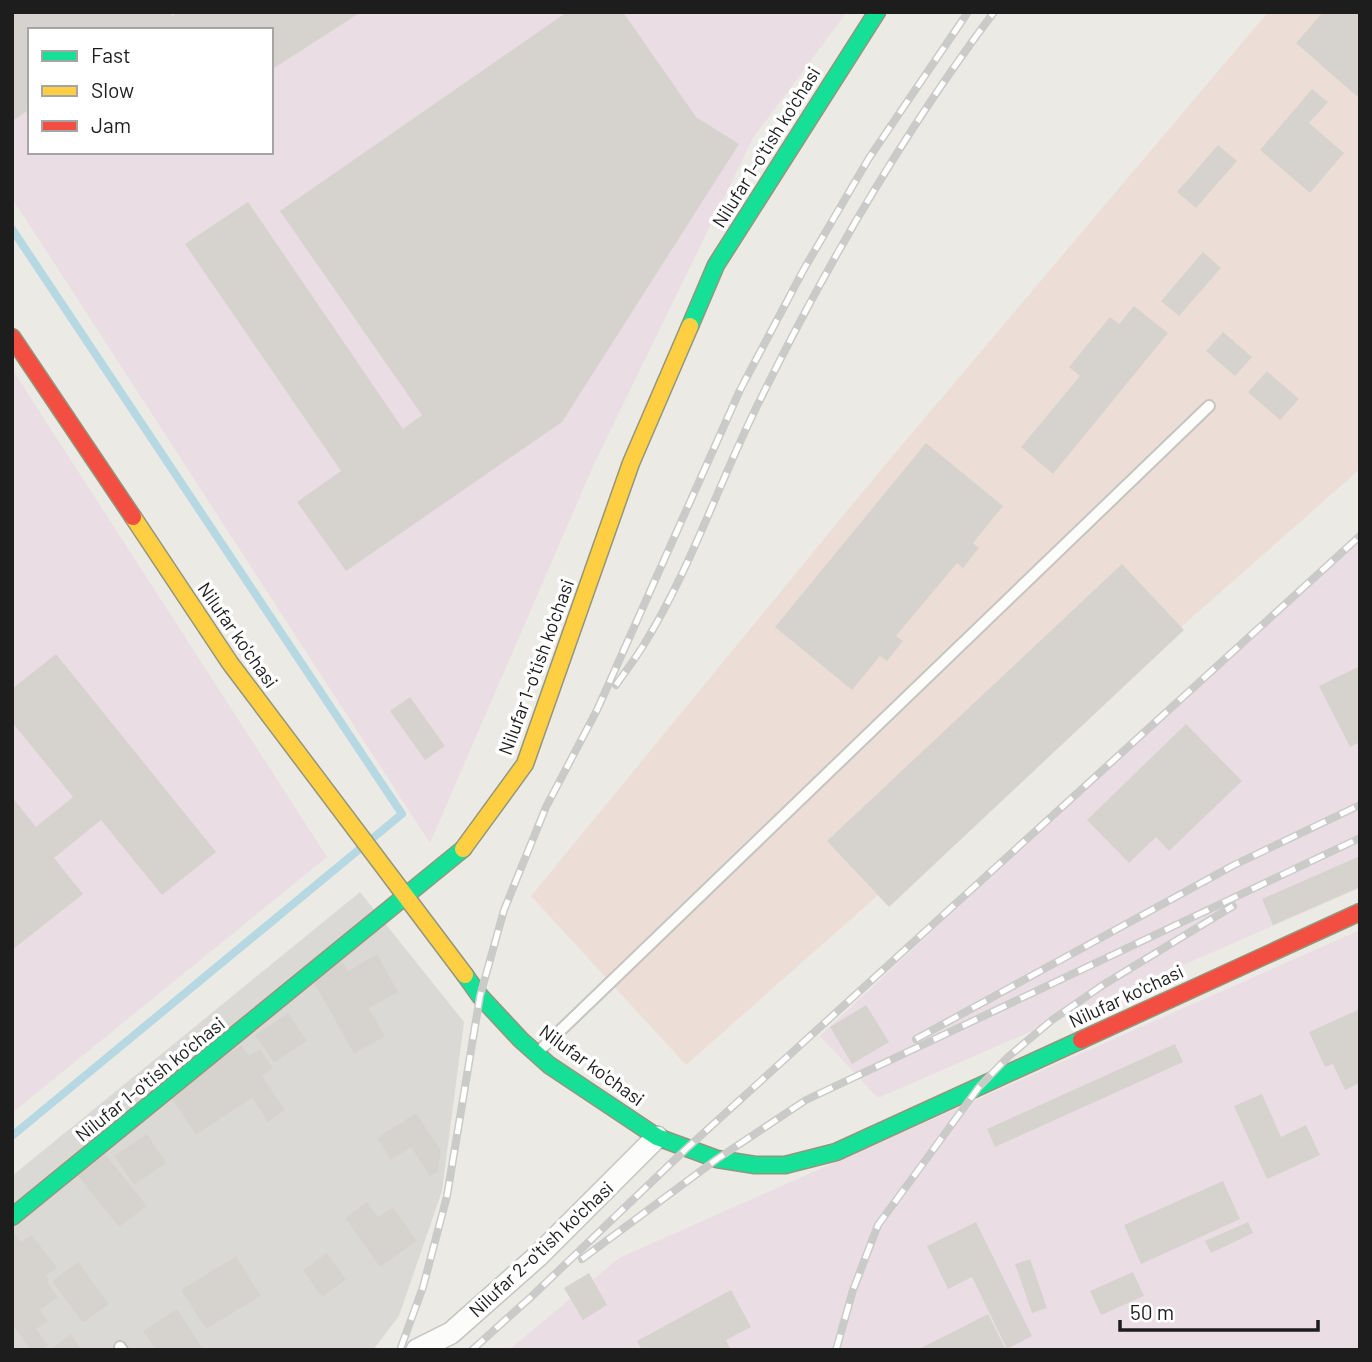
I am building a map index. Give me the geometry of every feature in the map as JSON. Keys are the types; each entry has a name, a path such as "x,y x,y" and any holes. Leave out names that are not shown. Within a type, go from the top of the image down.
{"street":[{"name":"Nilufar 1-o'tish ko'chasi","path":"12,1217 461,852 525,764 631,463 716,265 877,12"},
{"name":"Nilufar ko'chasi","path":"12,337 230,663 481,996 549,1065 657,1137 718,1160 755,1165 785,1165 836,1152 1360,912"},
{"name":"Nilufar 2-o'tish ko'chasi","path":"417,1350 451,1333 538,1256 657,1137"}],"lane":[{"path":"536,1054 1209,406"}],"shaded area":[{"path":"12,12 847,12 753,138 594,464 430,843 12,198"},
{"path":"1268,12 1360,12 1360,469 686,1065 531,896 874,478"},
{"path":"12,369 327,857 12,1113"},
{"path":"1360,532 1360,888 878,1098 820,1036"},
{"path":"360,892 464,1022 442,1191 399,1316 373,1350 12,1350 12,1176"},
{"path":"1360,930 1360,1350 509,1350 619,1258"}],"building":[{"path":"12,12 170,12 172,16 178,12 361,12 273,69 273,28 28,28 28,110 12,121"},
{"path":"567,12 623,12 696,117 739,144 562,422 346,571 297,502 341,471 185,244 248,202 403,429 422,415 280,211"},
{"path":"1323,12 1360,12 1360,99 1296,43"},
{"path":"1312,89 1328,102 1309,123 1344,153 1310,193 1260,150"},
{"path":"1218,145 1237,161 1196,208 1177,192"},
{"path":"1203,252 1221,268 1179,316 1161,301"},
{"path":"1134,306 1168,333 1053,474 1021,447 1080,376 1069,367 1110,317 1119,324"},
{"path":"1223,332 1252,357 1235,376 1206,351"},
{"path":"1267,371 1299,399 1280,420 1248,392"},
{"path":"926,443 1003,506 973,543 979,548 963,568 957,563 896,636 903,641 887,661 880,656 852,690 775,627"},
{"path":"1122,564 1184,630 889,907 827,841"},
{"path":"56,654 216,852 162,895 101,820 54,858 83,894 12,950 12,797 36,827 73,797 12,722 12,689"},
{"path":"1360,666 1360,742 1350,747 1319,686"},
{"path":"410,697 445,746 425,760 390,711"},
{"path":"1186,724 1242,781 1169,851 1156,837 1129,863 1087,820"},
{"path":"1360,856 1360,887 1273,925 1262,899"},
{"path":"377,954 398,992 369,1008 385,1036 354,1054 312,979 342,962 348,971"},
{"path":"866,1005 889,1042 852,1064 830,1027"},
{"path":"1360,1009 1360,1083 1345,1090 1333,1064 1325,1067 1309,1032"},
{"path":"288,1013 307,1041 274,1063 255,1035"},
{"path":"1175,1044 1183,1062 995,1147 987,1129"},
{"path":"241,1045 249,1056 260,1049 273,1068 262,1076 285,1110 268,1122 252,1098 196,1135 169,1094"},
{"path":"1262,1094 1281,1137 1306,1125 1320,1155 1267,1179 1234,1106"},
{"path":"416,1113 441,1151 438,1171 430,1176 411,1147 391,1160 377,1138"},
{"path":"147,1134 166,1163 134,1185 114,1156"},
{"path":"105,1154 147,1206 119,1227 78,1176"},
{"path":"1223,1181 1240,1219 1141,1264 1124,1225"},
{"path":"367,1202 378,1217 393,1207 417,1241 380,1267 345,1218"},
{"path":"976,1222 1032,1336 1007,1349 972,1277 948,1289 927,1246"},
{"path":"1248,1222 1253,1233 1211,1253 1205,1241"},
{"path":"12,1230 21,1242 32,1235 57,1268 46,1275 49,1280 47,1282 58,1297 40,1310 48,1321 36,1329 48,1345 42,1350 31,1350 12,1324"},
{"path":"327,1253 346,1280 322,1297 303,1270"},
{"path":"236,1256 261,1296 206,1329 181,1290"},
{"path":"1030,1259 1047,1308 1032,1313 1015,1264"},
{"path":"78,1262 109,1304 83,1323 52,1281"},
{"path":"1133,1272 1144,1296 1101,1315 1090,1291"},
{"path":"589,1273 607,1305 583,1320 564,1288"},
{"path":"731,1290 751,1327 726,1340 731,1350 642,1350 637,1341"},
{"path":"177,1309 204,1350 156,1350 143,1331"},
{"path":"988,1314 1006,1350 917,1350 951,1333"},
{"path":"71,1334 82,1350 50,1350"}],"waterway":[{"path":"12,229 402,814 12,1136"}],"railway":[{"path":"400,1350 423,1287 447,1196 480,996 504,910 546,807 597,710 740,390 804,269 869,158 968,12"},
{"path":"616,685 643,646 676,587 744,432 839,251 928,105 994,12"},
{"path":"472,1350 686,1149 1360,536"},
{"path":"916,1039 1234,865 1360,805"},
{"path":"582,1259 717,1159 806,1100 1360,838"},
{"path":"836,1350 853,1290 878,1225 979,1087 1008,1057 1052,1020 1103,985 1233,906"}],"traffic: fast":[{"path":"690,326 716,265 877,12"},
{"path":"12,1217 463,849"},
{"path":"465,975 480,996 521,1040 549,1065 657,1137 717,1159 755,1165 785,1165 836,1152 1081,1040"}],"traffic: slow":[{"path":"463,849 525,764 631,463 690,326"},
{"path":"133,517 230,663 465,975"}],"traffic: jam":[{"path":"12,337 133,517"},
{"path":"1081,1040 1360,912"}]}
